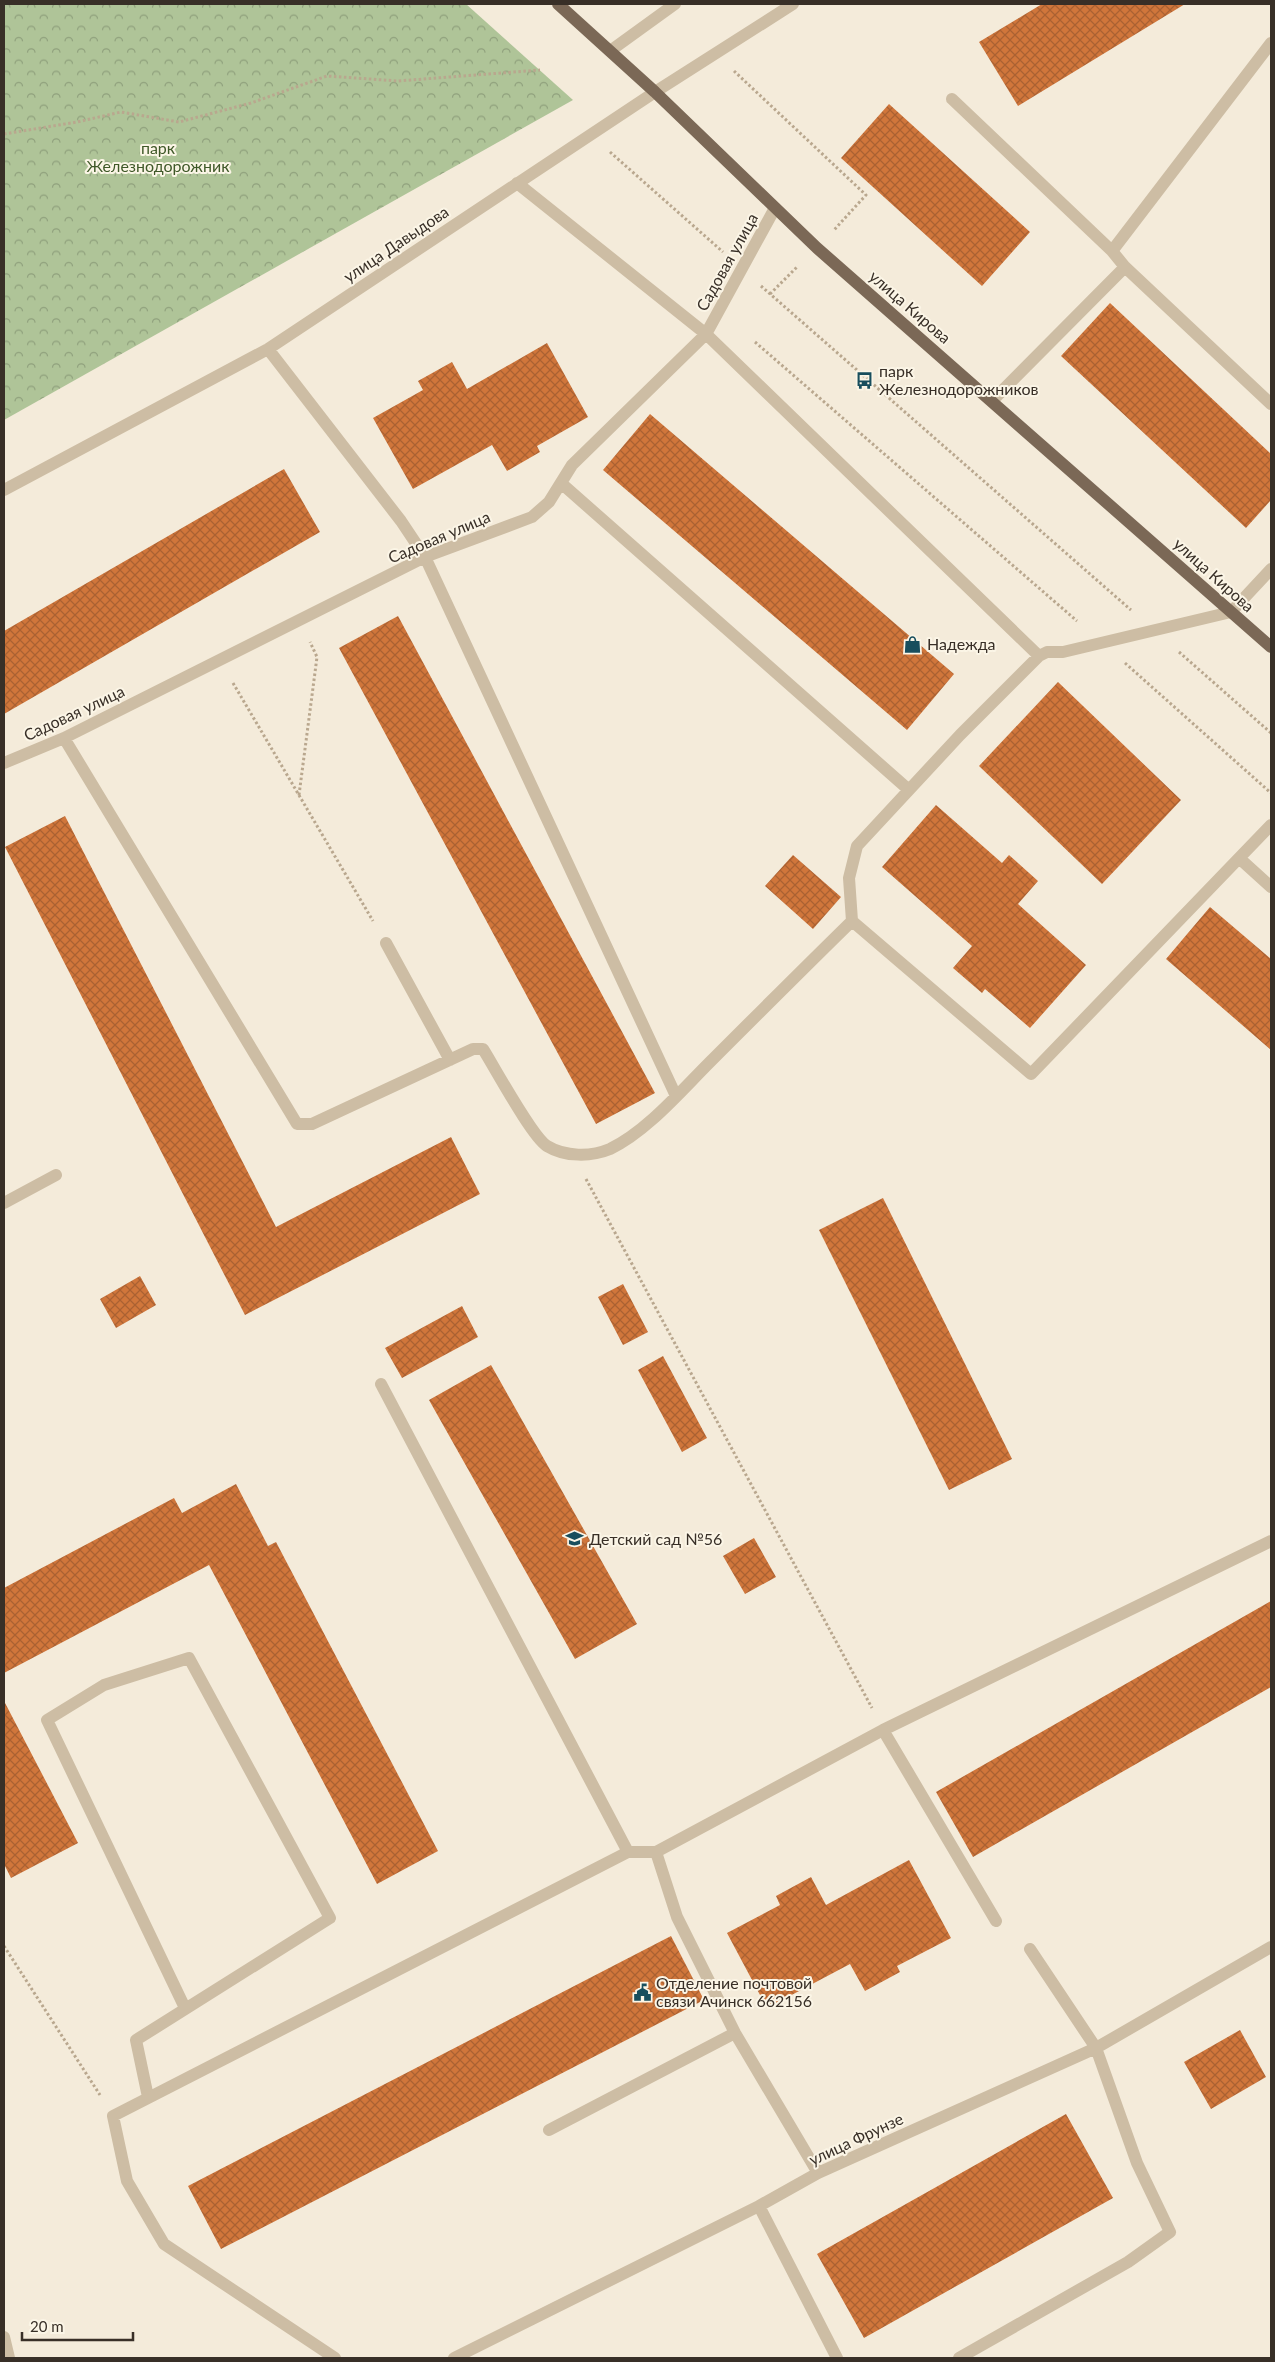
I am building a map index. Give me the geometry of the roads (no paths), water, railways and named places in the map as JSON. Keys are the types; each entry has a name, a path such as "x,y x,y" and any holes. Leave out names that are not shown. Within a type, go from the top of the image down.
{"main road":[{"name":"улица Кирова","path":"558,4 655,92 817,248 992,400 1271,648"}],"street":[{"name":"улица Давыдова","path":"4,490 268,349 655,92 793,4"},
{"path":"610,51 670,6"},
{"path":"1112,251 1271,43"},
{"path":"952,99 1112,251 1125,267 1271,404"},
{"path":"518,183 706,334 1039,656"},
{"name":"Садовая улица","path":"4,763 64,738 425,557 532,517 549,502 572,465 706,334 775,208"},
{"path":"992,400 1125,267"},
{"path":"268,349 400,521 425,557 676,1096"},
{"path":"561,483 909,790"},
{"path":"1271,568 1231,612 1063,652 1047,652 1039,656 960,735 857,846 849,878 852,921 1032,1074 1271,825"},
{"path":"64,738 297,1124 312,1124 473,1049 483,1049 531,1128 546,1146 572,1155 591,1154 608,1150 630,1138 676,1096 852,921"},
{"path":"1239,858 1271,887"},
{"path":"386,943 450,1060"},
{"path":"4,1203 56,1174"},
{"path":"381,1384 628,1852"},
{"path":"335,2358 164,2244 127,2181 114,2116 628,1852 656,1852 883,1730 1271,1541"},
{"path":"148,2097 136,2040 330,1918 189,1658 104,1685 47,1720 185,2008"},
{"path":"883,1730 996,1921"},
{"path":"656,1852 677,1917 735,2034 818,2173"},
{"name":"улица Фрунзе","path":"454,2358 759,2206 818,2173 1096,2048 1271,1947"},
{"path":"959,2358 1128,2262 1170,2232 1137,2163 1096,2048 1030,1949"},
{"path":"549,2130 735,2034"},
{"path":"759,2206 837,2358"},
{"path":"4,2338 9,2358"}],"place":[{"name":"парк Железнодорожников","path":"865,380"},
{"name":"Надежда","path":"913,644"},
{"name":"Детский сад №56","path":"575,1539"},
{"name":"Отделение почтовой связи Ачинск 662156","path":"642,1992"}],"park label":[{"name":"парк Железнодорожник","path":"158,157"}]}
